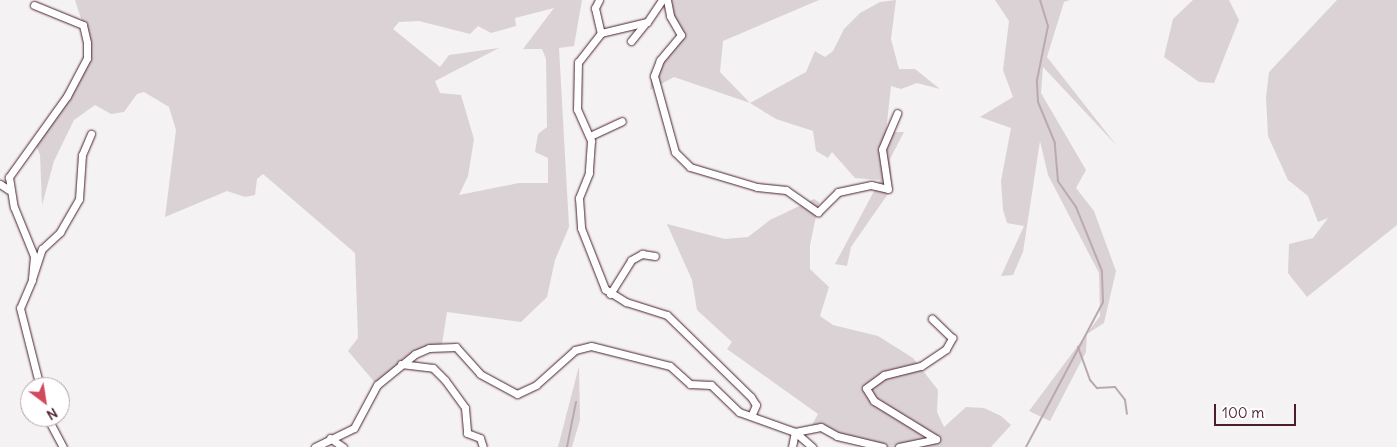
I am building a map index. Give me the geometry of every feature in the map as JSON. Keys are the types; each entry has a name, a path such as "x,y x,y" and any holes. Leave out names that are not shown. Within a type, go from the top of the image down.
{"street":[{"path":"599,0 595,8 601,33"},
{"path":"631,41 662,0"},
{"path":"667,0 670,16 681,35 660,60 654,76 675,152 690,167 757,187 786,190 818,212 838,192 875,185 888,189 882,149 898,113"},
{"path":"32,280 34,256 9,190 13,168 67,96 87,58 84,25 34,5"},
{"path":"647,22 601,33 584,50 575,74 577,109 590,136 589,173 578,207 585,244 610,294 667,315 751,397 756,405 751,416"},
{"path":"590,136 622,121"},
{"path":"37,377 20,308 42,249 60,232 79,199 82,155 91,134"},
{"path":"0,184 9,190"},
{"path":"610,294 631,260 642,254 655,256"},
{"path":"899,447 936,439 874,401 866,388 884,374 920,366 946,348 952,338 932,319"},
{"path":"316,447 356,426 377,386 401,364 429,348 456,347 480,374 517,394 536,384 574,350 600,347 648,364 670,366 690,384 710,385 724,402 751,416 795,432 812,447"},
{"path":"401,364 433,368 445,380 465,408 467,433 480,438 483,447"},
{"path":"52,427 63,447"},
{"path":"795,432 821,427 837,436 883,447"},
{"path":"792,447 795,432"},
{"path":"330,438 342,447"}],"shaded area":[{"path":"75,0 582,0 574,46 559,48 569,227 555,260 547,297 521,322 447,312 442,344 428,347 377,385 348,351 358,338 355,253 263,174 257,179 255,195 245,197 227,191 165,217 176,130 169,107 144,92 137,94 124,112 111,114 95,105 74,120 54,161 42,205 40,155 34,140 87,58 85,31","holes":["554,8 523,49 542,49 546,59 547,127 538,134 535,152 548,158 548,183 519,183 459,195 468,176 474,139 461,95 440,93 435,81 499,48 449,55 440,67 393,29 399,22 419,21 470,34 478,26 491,33 516,26 515,18"]},
{"path":"659,0 819,0 723,41 720,72 750,103 674,77 650,90 652,74 678,33"},
{"path":"896,0 891,39 899,69 915,69 940,89 917,83 901,89 891,86 886,132 904,132 890,159 892,188 851,247 847,266 835,264 880,180 855,178 832,152 828,158 816,151 813,131 776,119 750,103 806,72 815,51 825,57 833,51 844,29 860,13 880,2"},
{"path":"995,0 1070,0 1064,2 1047,57 1117,146 1043,67 1041,93 1086,170 1076,188 1094,211 1116,271 1104,323 1087,334 1086,352 1050,421 1029,411 1100,316 1099,273 1048,175 1040,141 1023,252 1013,275 1001,276 1024,226 1007,223 1003,210 1001,181 1011,128 980,117 1013,97 1003,70 1009,21"},
{"path":"1193,0 1229,0 1239,20 1214,83 1199,82 1164,57 1173,19"},
{"path":"1337,0 1397,0 1397,225 1307,297 1288,273 1289,244 1313,238 1328,218 1318,222 1308,196 1288,180 1268,136 1266,97 1269,72"},
{"path":"814,199 819,202 810,245 810,269 829,287 820,316 833,325 878,336 913,358 938,390 937,412 944,427 966,407 984,408 1001,416 1011,425 991,447 881,447 812,425 818,414 727,349 732,342 697,310 692,280 667,224 725,239 748,237 770,220"},
{"path":"579,366 580,420 572,447 558,447"}],"waterway":[{"path":"1026,447 1103,302 1102,271 1076,207 1058,181 1055,143 1038,102 1037,80 1048,26 1040,0"},
{"path":"1078,347 1090,380 1097,388 1115,387 1125,400 1127,414"},
{"path":"567,447 576,402"}]}
